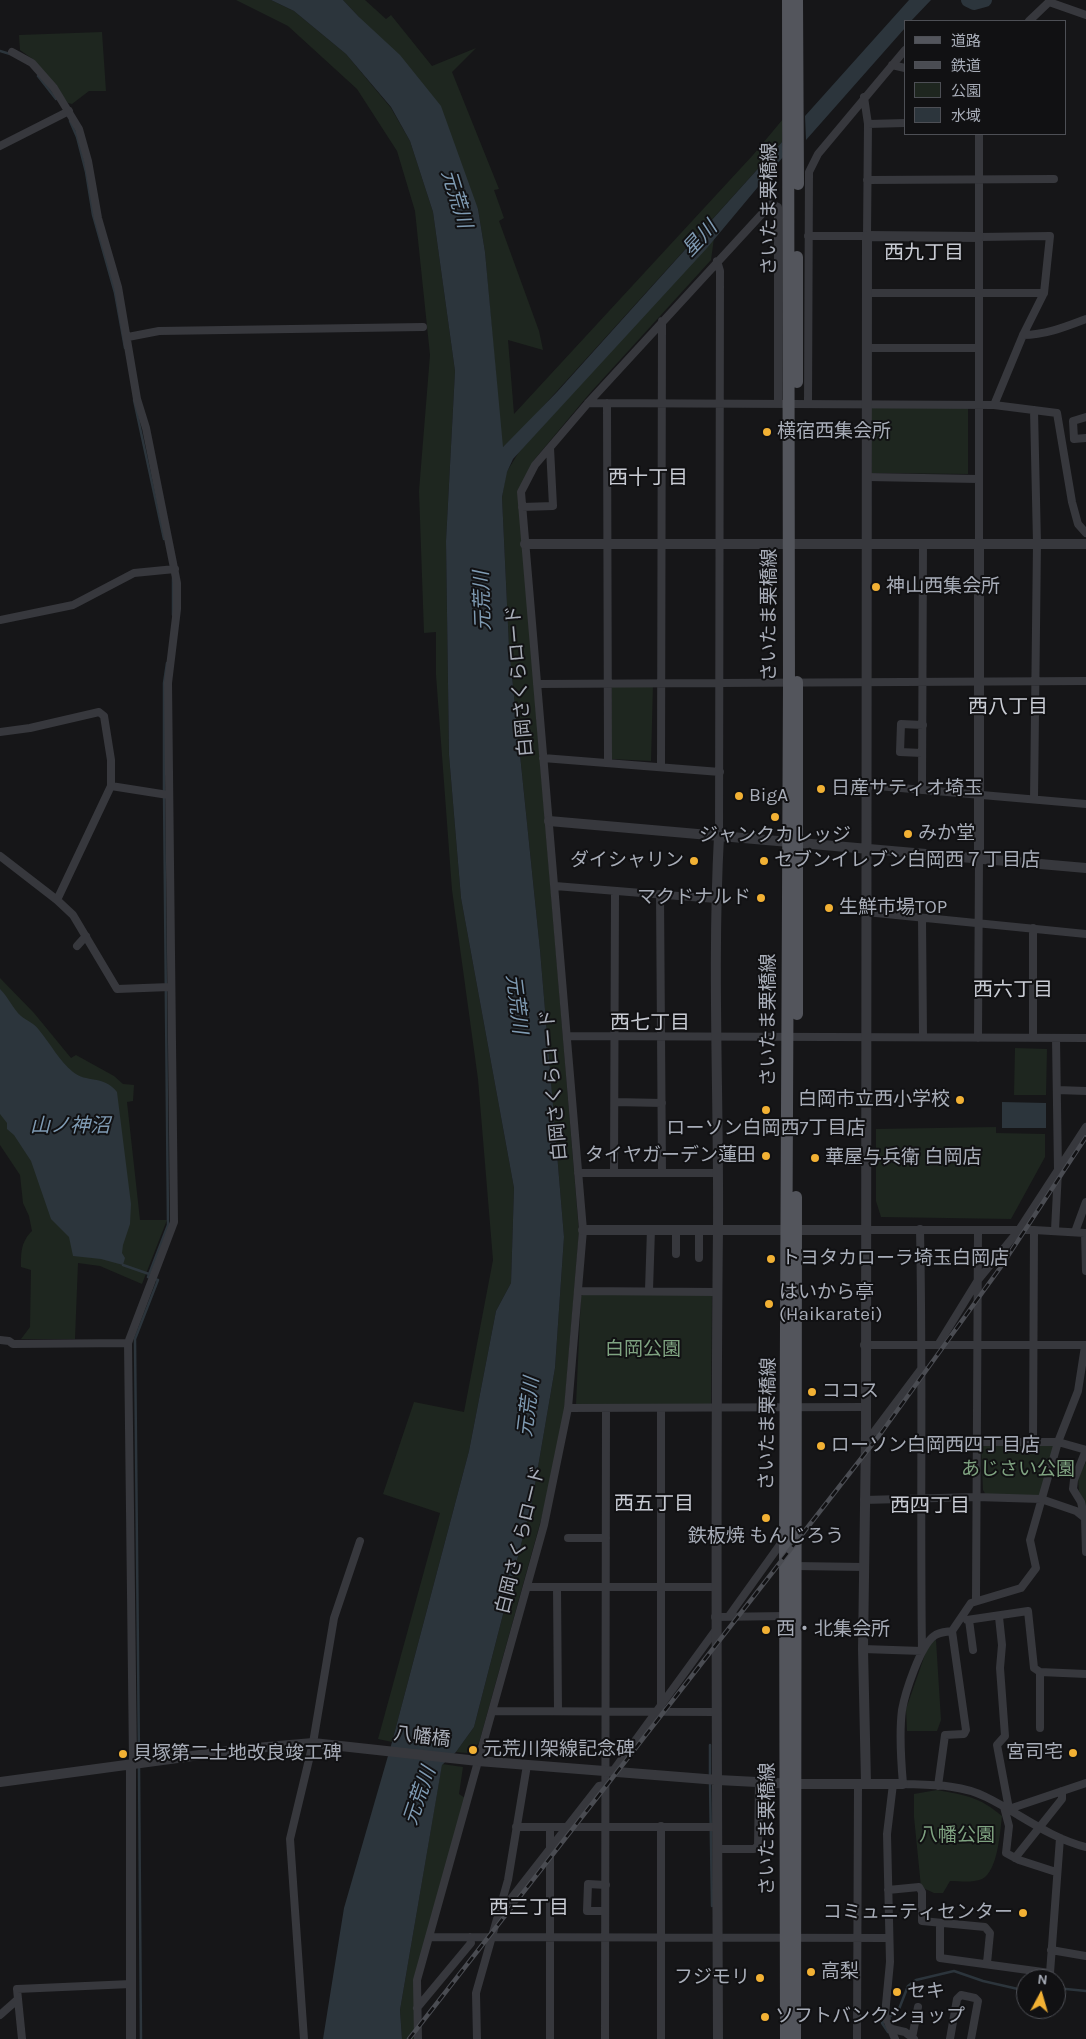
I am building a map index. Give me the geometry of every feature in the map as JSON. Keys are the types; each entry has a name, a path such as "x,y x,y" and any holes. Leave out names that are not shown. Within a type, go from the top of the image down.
{"main road":[{"name":"さいたま栗橋線","path":"788,0 788,120 794,172"},
{"name":"さいたま栗橋線","path":"786,2039 791,1938 794,1566 791,1407 792,543 794,172 798,110 797,0"},
{"name":"さいたま栗橋線","path":"791,1407 785,1538 785,1616 791,1784"},
{"name":"さいたま栗橋線","path":"791,1938 796,2039"}],"street":[{"path":"1030,20 1050,1 1086,14"},
{"path":"793,404 808,236 811,166 864,97 904,51"},
{"path":"12,52 32,63 70,111 88,161 98,218 118,287 137,399 146,428 175,569 177,609 168,683 174,1222 128,1343 133,1760 131,1766 131,2039"},
{"path":"892,66 904,68"},
{"path":"857,2039 857,1938 862,1784 866,1436 864,1345 866,1037 865,683 868,404 868,124 864,97"},
{"path":"0,146 70,111"},
{"path":"868,124 904,124"},
{"path":"978,1038 979,135"},
{"path":"867,180 1054,179"},
{"name":"白岡さくらロード","path":"418,2039 417,1980 544,1525 568,1408 583,1230 521,492 535,465 588,403 716,261 771,204 778,207 793,404"},
{"path":"808,236 1050,236 1044,294 1023,335 994,405"},
{"path":"716,261 720,271 720,772 716,899 718,1230 715,1586 715,1712 718,1780 718,2039"},
{"path":"867,293 1044,294"},
{"path":"1023,335 1036,335 1058,330 1086,319"},
{"path":"662,321 662,767"},
{"path":"128,337 159,330 423,327"},
{"path":"867,348 978,348"},
{"path":"588,403 994,405 1057,413 1072,502 1078,524 1086,533"},
{"path":"607,403 608,763"},
{"path":"1034,410 1037,544 1034,799"},
{"path":"1086,417 1073,421 1074,439 1086,438"},
{"path":"522,507 552,506 550,448"},
{"path":"867,477 978,479"},
{"path":"922,790 923,543"},
{"path":"525,544 1086,544"},
{"path":"0,620 73,605 134,573 175,569"},
{"path":"537,684 1086,681"},
{"path":"0,732 30,728 99,712 104,716 111,760 111,786 56,900"},
{"path":"922,724 901,724 900,752 922,753"},
{"path":"543,758 720,772"},
{"path":"866,785 1086,804"},
{"path":"111,786 168,795"},
{"path":"549,821 1086,868"},
{"path":"0,856 73,915 80,930 86,936 117,989 170,987"},
{"path":"555,886 716,899"},
{"path":"614,1173 615,891"},
{"path":"660,894 662,1173"},
{"path":"866,912 1086,934"},
{"path":"922,918 923,1037"},
{"path":"1033,928 1033,1038"},
{"path":"78,946 86,936"},
{"path":"567,1036 1086,1038"},
{"path":"1055,1230 1058,1171 1056,1038"},
{"path":"1056,1090 1086,1091"},
{"path":"615,1102 662,1103"},
{"path":"938,1345 978,1280 1019,1230 1086,1127"},
{"path":"578,1173 717,1173"},
{"path":"1075,1232 1086,1202"},
{"path":"649,1290 651,1229"},
{"path":"676,1229 676,1254"},
{"path":"920,1229 923,1344 920,1498 922,1652"},
{"path":"583,1230 1055,1230 1085,1233 1086,1271"},
{"path":"699,1230 699,1258"},
{"path":"976,1600 978,1230"},
{"path":"1033,1442 1034,1230"},
{"path":"578,1291 649,1290 716,1292"},
{"path":"0,1340 9,1341 13,1344 128,1343"},
{"path":"864,1345 1085,1346 1078,1391 1058,1442 1030,1540 1036,1568 1021,1588 1004,1595 976,1600 971,1603 952,1631 966,1730 964,1734 945,1735 938,1786"},
{"path":"866,1436 874,1432 922,1368"},
{"path":"568,1408 865,1408"},
{"path":"606,1408 606,1712 610,1771"},
{"path":"659,1709 662,1587 661,1408"},
{"path":"976,1442 1058,1442 1086,1450 1074,1480 1073,1488 1081,1502 1086,1519 1086,1552"},
{"path":"864,1500 976,1497 1041,1499 1076,1511 1086,1519"},
{"path":"568,1538 606,1538"},
{"path":"729,1616 785,1538"},
{"path":"304,2039 290,1839 313,1743 334,1618 360,1541"},
{"path":"794,1566 864,1567"},
{"path":"527,1587 715,1586"},
{"path":"557,1587 558,1711"},
{"path":"973,1650 968,1620 1028,1611 1034,1668 1040,1672 1086,1674"},
{"path":"715,1616 785,1616"},
{"path":"999,1616 1002,1645 1000,1668 1005,1736 997,1745 1009,1826 1006,1853 1056,1872"},
{"path":"895,2039 885,2015 890,1962 887,1834 898,1784 902,1709 922,1652 936,1634 952,1631"},
{"path":"605,2039 605,1785 610,1771 659,1709 715,1632"},
{"path":"863,1649 922,1652"},
{"path":"1040,1672 1040,1728"},
{"path":"493,1711 606,1712 659,1709 715,1712"},
{"name":"八幡橋","path":"0,1782 131,1766 244,1749 313,1743 478,1761 718,1780 791,1784 898,1784"},
{"path":"477,2039 476,1993 502,1900 527,1765"},
{"path":"718,1849 754,1849 758,1846 758,1782"},
{"path":"1007,1808 1086,1783"},
{"path":"898,1784 959,1788 1007,1808 1060,1838 1086,1847"},
{"path":"502,1900 510,1900 599,1786 605,1785"},
{"path":"1015,1858 1041,1828 1062,1799 1062,1791"},
{"path":"661,1826 661,2039"},
{"path":"516,1827 718,1827"},
{"path":"550,1827 550,2039"},
{"path":"940,1923 940,1958 1050,1973 1060,1838"},
{"path":"606,1885 588,1884 587,1911 606,1911"},
{"path":"888,1890 919,1887 922,1892 922,1921 985,1927 990,1933 987,1963"},
{"path":"429,1937 889,1938"},
{"path":"417,2008 471,1943 470,1937"},
{"path":"1051,1950 1086,1956"},
{"path":"22,2039 17,1989 131,1984"},
{"path":"950,2039 957,1999 961,1995 975,1998 978,2001 971,2039"},
{"path":"0,2015 17,2000"},
{"path":"892,2028 905,2032 913,2038 918,2007"}],"green space":[{"path":"236,0 271,0 294,11 346,54 391,108 410,141 433,212 455,371 446,541 449,755 461,898 514,1188 511,1283 496,1311 469,1451 392,1742 378,1739 440,1513 383,1494 414,1402 464,1412 493,1260 478,1079 452,890 436,675 436,632 424,633 419,491 430,355 415,211 397,151 357,89 288,26"},
{"path":"343,0 365,0 386,19 391,15 432,66 476,48 452,72 499,189 494,190 504,218 499,221 539,331 543,350 508,340 514,414 753,155 783,119 782,142 529,422 502,448 485,252 478,209 359,17"},
{"path":"102,32 106,91 89,91 72,104 68,103 34,60 20,50 19,35"},
{"path":"714,238 711,260 590,393 534,460 518,492 579,1232 564,1412 544,1509 479,1743 467,1753 456,1752 474,1727 532,1502 555,1368 564,1237 540,950 509,647 502,497 506,473 519,452"},
{"path":"968,405 968,474 872,473 870,408"},
{"path":"653,684 651,761 611,759 612,685"},
{"name":"山ノ神沼","path":"0,978 34,1013 71,1058 76,1055 114,1076 123,1084 134,1085 133,1101 127,1102 140,1220 167,1220 142,1284 100,1266 78,1263 75,1339 21,1339 30,1327 31,1270 21,1267 22,1252 24,1243 32,1231 29,1216 23,1203 20,1175 0,1145"},
{"path":"1015,1048 1047,1049 1046,1095 1014,1095"},
{"path":"996,1127 996,1133 1045,1134 1045,1157 1011,1219 881,1217 876,1201 876,1129"},
{"name":"白岡公園","path":"585,1294 712,1294 711,1405 576,1404 581,1296"},
{"name":"あじさい公園","path":"1055,1444 1040,1496 986,1495 983,1490 981,1445"},
{"path":"1086,1462 1086,1507 1079,1491 1078,1478"},
{"path":"936,1640 941,1720 937,1731 907,1731 906,1709 929,1643"},
{"path":"442,1764 463,1767 459,1794 465,1798 414,1983 415,2039 402,2039 400,2010"},
{"name":"八幡公園","path":"937,1790 972,1798 1002,1816 995,1860 987,1875 982,1879 974,1881 950,1881 943,1893 934,1893 921,1887 914,1817 914,1794"}],"water":[{"path":"271,0 343,0 400,55 441,106 478,209 485,252 503,447 557,392 782,142 783,157 707,248 513,459 507,472 502,497 509,647 540,950 564,1237 555,1368 532,1502 474,1727 456,1752 442,1765 400,2010 402,2039 323,2039 344,1908 392,1742 469,1451 496,1311 511,1283 514,1188 461,898 449,755 446,541 455,371 433,212 410,141 391,107 346,54 294,11"},
{"path":"909,0 931,0 912,20 904,20 904,29 806,140 805,116"},
{"name":"山ノ神沼","path":"0,989 18,1013 37,1028 68,1068 78,1075 106,1083 117,1092 131,1204 130,1224 123,1245 122,1253 125,1258 123,1265 101,1259 73,1256 69,1237 51,1219 31,1161 14,1135 7,1129 7,1123 0,1114"},
{"path":"1002,1102 1046,1103 1046,1128 1002,1128"}],"waterway":[{"path":"968,0 974,3 985,0"},
{"path":"0,51 10,54"},
{"path":"38,76 56,99"},
{"path":"70,121 77,137 86,172 93,215 115,293 125,348"},
{"path":"134,400 164,539"},
{"path":"173,578 173,615"},
{"path":"139,1761 135,1339 158,1280 148,1277 168,1225 164,791 164,683 167,663"},
{"path":"123,1265 149,1274"},
{"path":"710,1745 710,1776"},
{"path":"139,1767 141,2039"},
{"path":"710,1781 712,1906"},
{"path":"888,2032 882,2023 899,2009 908,1986 916,1980 954,1971 983,1981 1016,1989"},
{"path":"1066,1989 1086,1991"}],"railway":[{"path":"409,2039 881,1433 1000,1268 1086,1137"}],"place":[{"name":"横宿西集会所","path":"767,432"},
{"name":"神山西集会所","path":"876,587"},
{"name":"日産サティオ埼玉","path":"821,789"},
{"name":"BigA","path":"739,796"},
{"name":"ジャンクカレッジ","path":"775,817"},
{"name":"みか堂","path":"908,834"},
{"name":"ダイシャリン","path":"694,861"},
{"name":"セブンイレブン白岡西７丁目店","path":"764,861"},
{"name":"マクドナルド","path":"761,898"},
{"name":"生鮮市場TOP","path":"829,908"},
{"name":"白岡市立西小学校","path":"960,1100"},
{"name":"ローソン白岡西7丁目店","path":"766,1110"},
{"name":"タイヤガーデン蓮田","path":"766,1156"},
{"name":"華屋与兵衛 白岡店","path":"815,1158"},
{"name":"トヨタカローラ埼玉白岡店","path":"771,1259"},
{"name":"はいから亭 (Haikaratei)","path":"769,1304"},
{"name":"ココス","path":"812,1392"},
{"name":"ローソン白岡西四丁目店","path":"821,1446"},
{"name":"鉄板焼 もんじろう","path":"766,1518"},
{"name":"西・北集会所","path":"766,1630"},
{"name":"元荒川架線記念碑","path":"473,1750"},
{"name":"宮司宅","path":"1073,1753"},
{"name":"貝塚第二土地改良竣工碑","path":"123,1754"},
{"name":"コミュニティセンター","path":"1023,1913"},
{"name":"高梨","path":"811,1972"},
{"name":"フジモリ","path":"760,1978"},
{"name":"セキ","path":"897,1992"},
{"name":"ソフトバンクショップ","path":"765,2017"}],"district":[{"name":"西九丁目","path":"924,253"},
{"name":"西十丁目","path":"648,478"},
{"name":"西八丁目","path":"1008,707"},
{"name":"西六丁目","path":"1013,990"},
{"name":"西七丁目","path":"650,1023"},
{"name":"西五丁目","path":"654,1504"},
{"name":"西四丁目","path":"930,1506"},
{"name":"西三丁目","path":"529,1908"}],"water label":[{"name":"元荒川","path":"456,199"},
{"name":"星川","path":"700,239"},
{"name":"元荒川","path":"483,601"},
{"name":"元荒川","path":"516,1004"},
{"name":"元荒川","path":"529,1407"},
{"name":"元荒川","path":"420,1796"}]}
